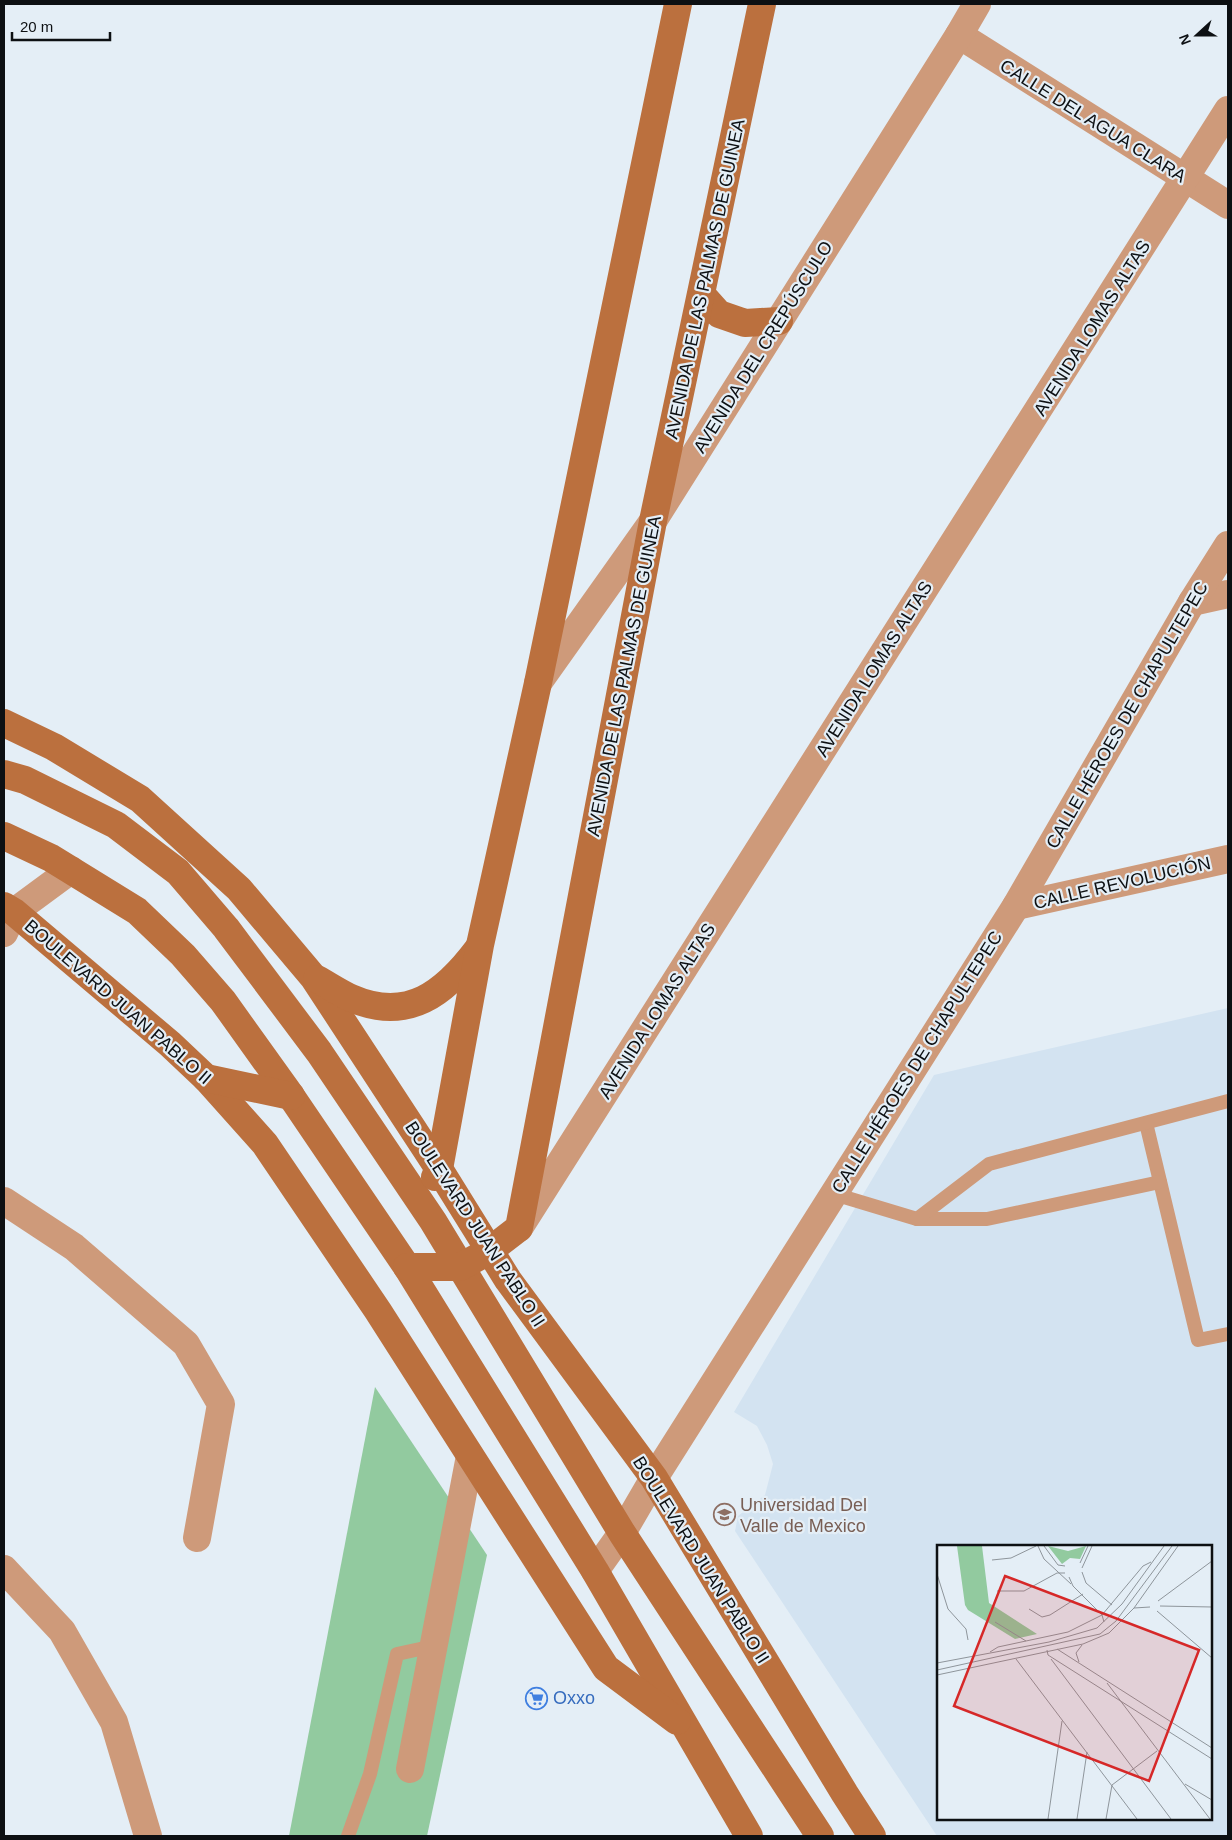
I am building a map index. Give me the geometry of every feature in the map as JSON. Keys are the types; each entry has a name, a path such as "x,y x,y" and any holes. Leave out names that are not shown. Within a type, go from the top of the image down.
{"street":[{"path":"416,1196 440,1169 480,945 538,683 678,4"},
{"name":"AVENIDA DE LAS PALMAS DE GUINEA","path":"519,1228 653,522 762,4"},
{"name":"AVENIDA DEL CREPÚSCULO","path":"538,683 653,522 977,4"},
{"name":"CALLE DEL AGUA CLARA","path":"959,35 1228,205"},
{"name":"AVENIDA LOMAS ALTAS","path":"519,1228 1186,180 1228,110"},
{"path":"702,295 719,314 745,323 779,321"},
{"name":"CALLE HÉROES DE CHAPULTEPEC","path":"595,1571 622,1533 654,1478 1016,906 1192,602 1228,545"},
{"path":"1192,602 1228,594"},
{"name":"BOULEVARD JUAN PABLO II","path":"4,723 54,747 140,799 239,889 314,978 440,1169 508,1280 654,1478 872,1836"},
{"name":"BOULEVARD JUAN PABLO II","path":"4,774 25,780 116,825 178,872 226,928 314,1044 416,1196 622,1533 820,1836"},
{"name":"BOULEVARD JUAN PABLO II","path":"4,836 51,858 137,911 183,955 223,1001 291,1096 407,1267 595,1571 750,1836"},
{"name":"CALLE REVOLUCIÓN","path":"1016,906 1228,859"},
{"path":"7,917 71,870"},
{"name":"BOULEVARD JUAN PABLO II","path":"7,917 170,1044 206,1078 265,1144 378,1311 606,1668 686,1728"},
{"path":"314,978 352,998 380,1007 410,1006 440,991 463,969 480,945"},
{"path":"206,1078 291,1096"},
{"path":"4,1201 74,1247 186,1344 222,1404 197,1538"},
{"path":"407,1267 460,1267 489,1251 519,1228"},
{"path":"410,1769 470,1456"},
{"path":"4,1569 62,1631 114,1722 148,1836"},
{"path":"845,1794 847,1836"}],"lane":[{"path":"916,1219 989,1164 1228,1102"},
{"path":"1146,1123 1198,1340 1228,1334"},
{"path":"834,1194 916,1219 987,1219 1160,1182"},
{"path":"348,1836 370,1774 397,1654 434,1646"}],"shaded area":[{"path":"1228,1008 1228,1836 937,1836 735,1531 738,1516 765,1495 773,1464 767,1445 757,1426 734,1412 934,1075"}],"green space":[{"path":"375,1387 487,1555 427,1836 289,1836"}],"place":[{"name":"Universidad Del Valle de Mexico","path":"724,1515"},
{"name":"Oxxo","path":"537,1698"}]}
